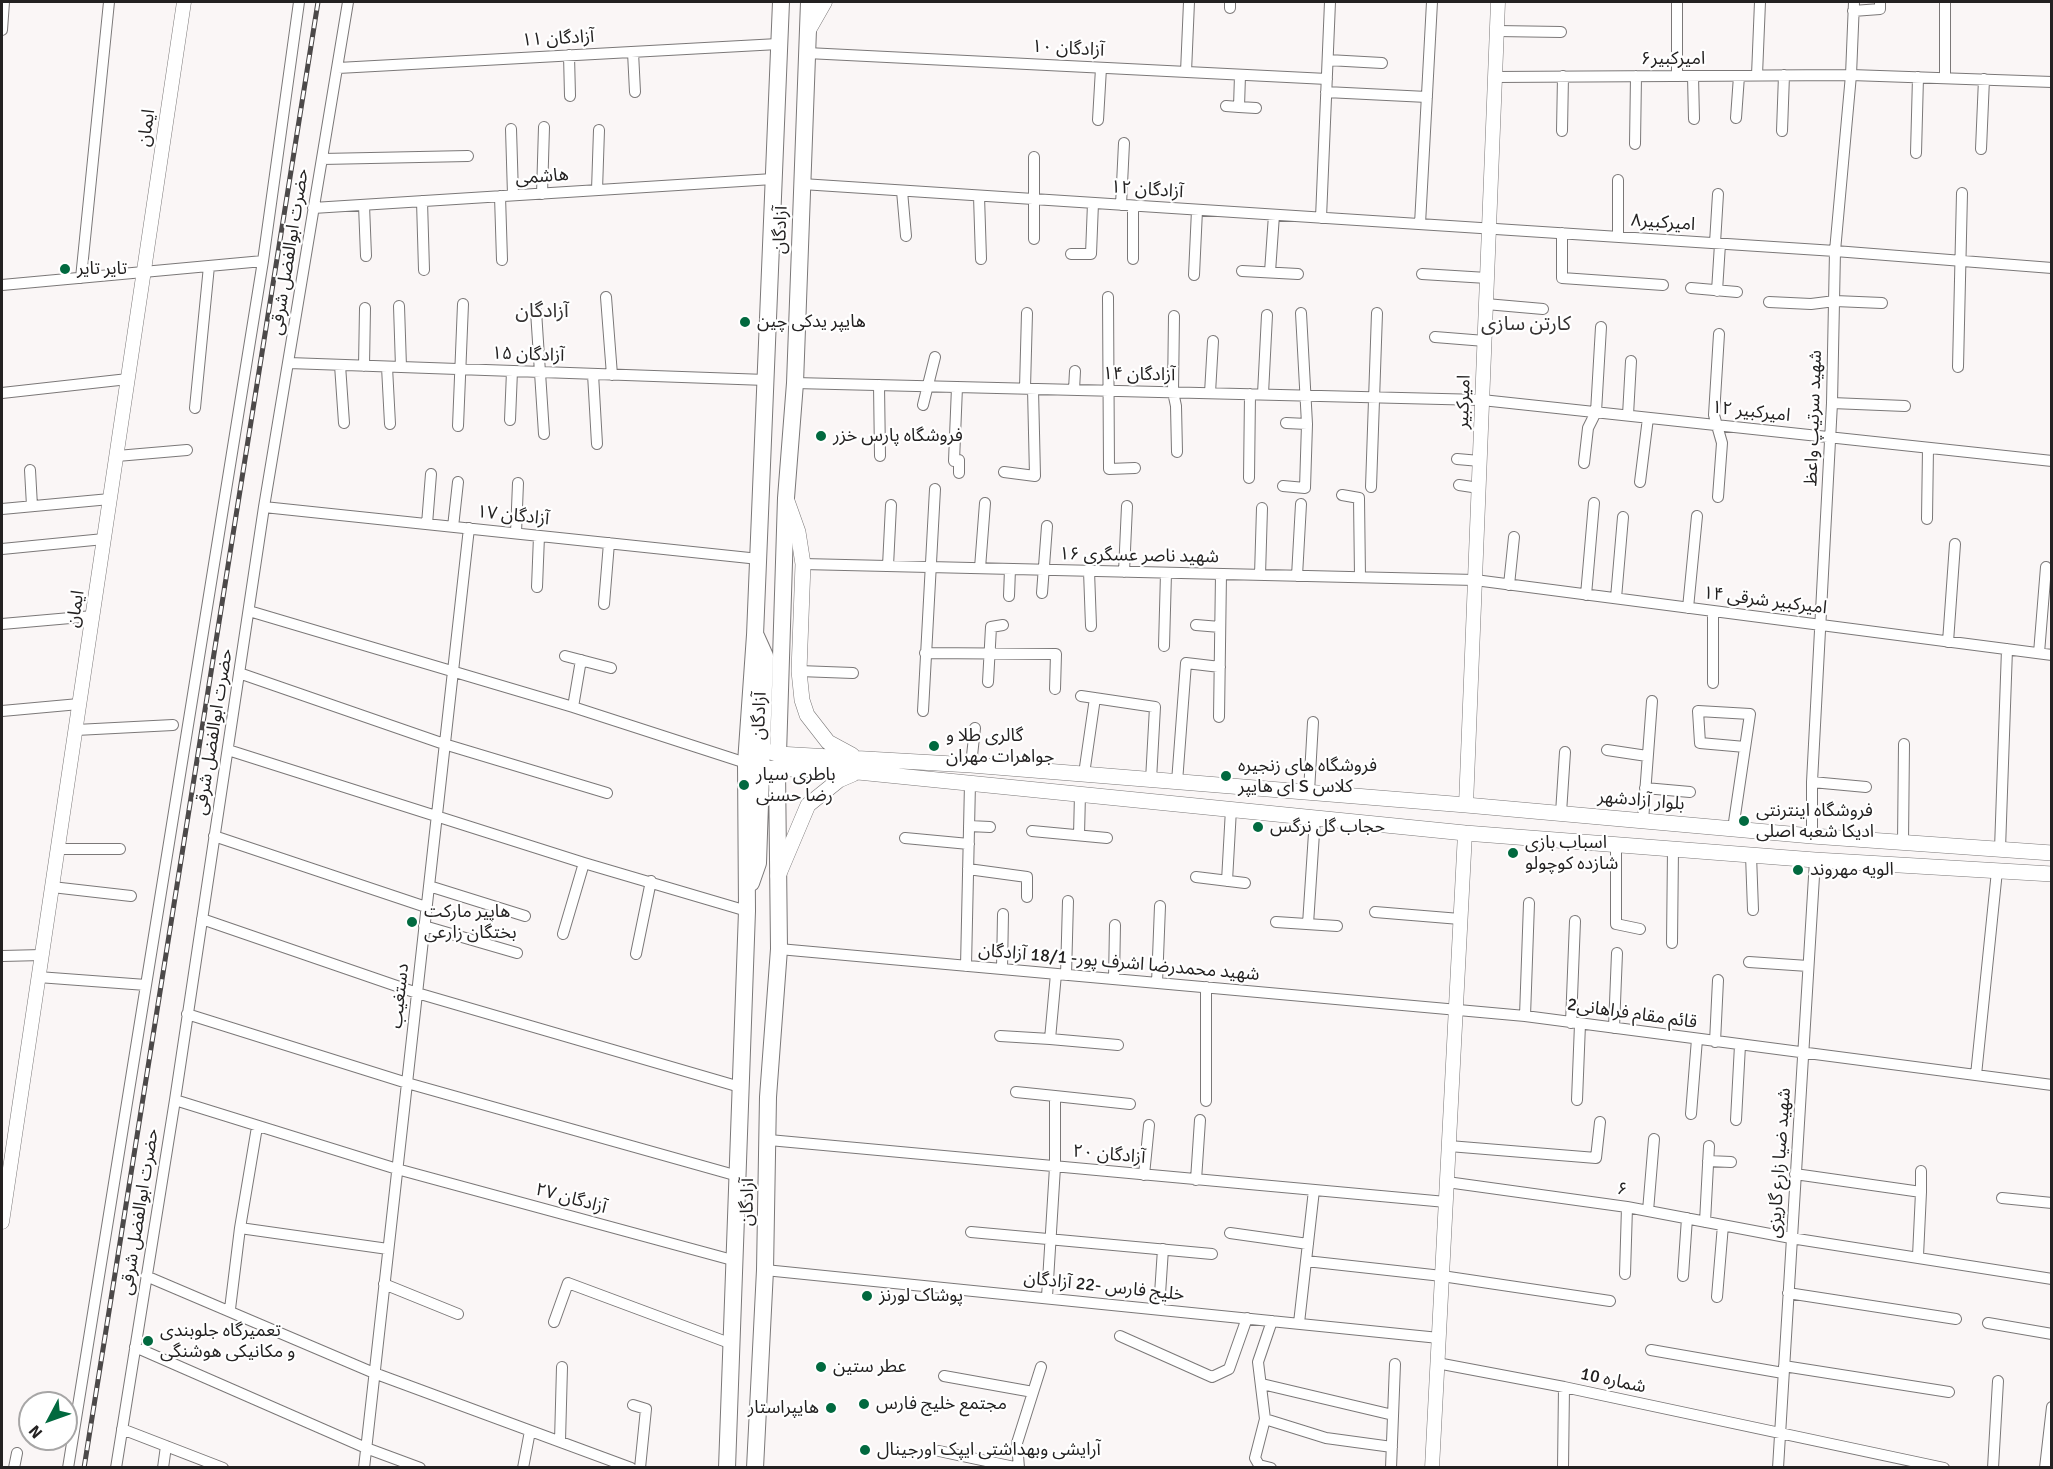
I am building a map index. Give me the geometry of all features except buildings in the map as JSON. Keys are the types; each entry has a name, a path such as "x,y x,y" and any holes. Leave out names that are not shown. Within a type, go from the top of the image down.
{"main road":[{"name":"آزادگان","path":"755,1467 765,1270 768,1097 779,949 778,876 765,761 755,635 781,2"},
{"name":"آزادگان","path":"727,1467 747,903 765,761 795,383 809,2"},
{"path":"770,280 776,289 784,293 799,285"},
{"path":"768,329 778,323 786,324 797,335"},
{"path":"786,498 798,532 803,564 799,671 802,700 807,715 828,742 854,757"},
{"name":"بلوار آزادشهر","path":"765,761 854,757 971,765 1812,836 2052,853"},
{"path":"765,761 1465,833 1815,860 2052,874"},
{"path":"778,876 808,805 839,780 858,772"}],"street":[{"path":"2,30 4,2"},
{"path":"81,278 109,2"},
{"name":"ایمان","path":"2,1222 7,1153 42,955 184,2"},
{"path":"68,1467 263,261 299,2"},
{"name":"حضرت ابوالفضل شرقی","path":"116,1467 175,1100 264,507 348,2"},
{"path":"808,32 825,2"},
{"path":"1186,72 1189,2"},
{"path":"1321,218 1330,2"},
{"path":"1420,224 1432,2"},
{"name":"امیرکبیر","path":"1466,805 1498,2"},
{"path":"1677,2 1677,76"},
{"path":"1758,75 1760,2"},
{"path":"1854,6 1880,9 1880,2"},
{"path":"1945,2 1945,78"},
{"name":"شهید سرتیپ واعظ","path":"1812,836 1812,782 1832,403 1835,251 1851,75 1854,6"},
{"path":"1497,31 1561,32"},
{"name":"۱۱ آزادگان","path":"338,68 778,44"},
{"path":"633,52 635,92"},
{"name":"۱۰ آزادگان","path":"807,53 1327,79"},
{"path":"569,55 570,96"},
{"path":"1328,60 1382,63"},
{"path":"1098,120 1101,68"},
{"path":"1239,107 1240,75"},
{"path":"1782,131 1784,75"},
{"name":"امیرکبیر۶","path":"1495,77 1851,75 2052,82"},
{"path":"1562,131 1563,76"},
{"path":"1635,144 1636,76"},
{"path":"1693,76 1694,119"},
{"path":"1736,118 1739,76"},
{"path":"1916,153 1918,77"},
{"path":"1981,149 1984,80"},
{"path":"1326,92 1427,97"},
{"path":"1226,106 1256,108"},
{"path":"542,194 544,127"},
{"path":"511,129 513,195"},
{"path":"597,190 599,130"},
{"path":"1121,205 1124,143"},
{"path":"322,159 468,156"},
{"path":"1034,157 1034,239"},
{"name":"هاشمی","path":"313,208 774,179"},
{"path":"1618,180 1618,237"},
{"name":"۱۲ آزادگان","path":"802,184 1489,229"},
{"path":"902,191 906,236"},
{"path":"1958,367 1962,193"},
{"path":"1717,291 1718,194"},
{"path":"500,196 502,260"},
{"path":"979,196 981,259"},
{"path":"422,201 424,270"},
{"path":"1071,254 1094,254 1093,203"},
{"path":"364,205 366,256"},
{"path":"1133,206 1134,259"},
{"path":"1194,275 1197,210"},
{"path":"1270,272 1274,215"},
{"name":"امیرکبیر۸","path":"1489,229 1835,251 2052,268"},
{"path":"1562,233 1562,278 1663,285"},
{"path":"2,285 263,261"},
{"path":"195,408 209,266"},
{"path":"1242,271 1298,274"},
{"path":"1422,274 1487,278"},
{"path":"1691,288 1737,292"},
{"path":"606,297 612,375"},
{"path":"1108,297 1109,469 1135,468"},
{"path":"1769,302 1882,303"},
{"path":"458,426 463,304"},
{"path":"1486,304 1544,309"},
{"path":"399,306 401,367"},
{"path":"364,366 365,308"},
{"path":"536,311 542,372 544,434"},
{"path":"1004,472 1035,476 1027,313"},
{"path":"1283,486 1305,488 1307,424 1301,313"},
{"path":"1371,487 1377,313"},
{"path":"1263,394 1267,315"},
{"path":"1174,316 1173,392 1176,406 1177,452"},
{"path":"1584,463 1588,428 1596,412 1601,327"},
{"path":"1718,497 1722,443 1714,415 1719,334"},
{"path":"1435,337 1485,340"},
{"path":"1210,393 1213,341"},
{"path":"923,405 935,357"},
{"path":"1628,415 1631,361"},
{"name":"۱۵ آزادگان","path":"289,363 766,380"},
{"path":"340,365 344,423"},
{"path":"387,367 390,424"},
{"path":"510,420 512,371"},
{"path":"1074,390 1075,371"},
{"path":"593,374 597,444"},
{"path":"2,393 128,379"},
{"name":"۱۴ آزادگان","path":"795,383 1482,400"},
{"path":"879,385 880,456"},
{"path":"957,387 954,461 959,460 959,473"},
{"path":"1249,478 1250,394"},
{"name":"امیرکبیر ۱۲","path":"1482,400 2052,461"},
{"path":"1832,403 1905,406"},
{"path":"1640,482 1648,417"},
{"path":"1286,423 1307,424"},
{"path":"1927,519 1928,448"},
{"path":"117,456 187,450"},
{"path":"1457,459 1480,461"},
{"path":"30,470 32,506"},
{"path":"427,524 431,474"},
{"path":"453,526 458,482"},
{"path":"516,533 518,483"},
{"path":"1459,485 1479,488"},
{"path":"923,711 932,567 934,489"},
{"path":"1342,495 1359,498 1360,578"},
{"path":"2,509 110,499"},
{"path":"1586,595 1594,503"},
{"path":"980,568 985,504"},
{"path":"1297,576 1301,504"},
{"path":"888,566 891,505"},
{"path":"1124,572 1127,506"},
{"name":"۱۷ آزادگان","path":"264,507 759,559"},
{"path":"1260,575 1262,508"},
{"path":"1688,608 1697,516"},
{"path":"1616,598 1623,517"},
{"path":"1042,593 1047,526"},
{"name":"دستغیب","path":"364,1467 469,528"},
{"path":"537,587 539,536"},
{"path":"1509,585 1514,537"},
{"path":"2,549 104,539"},
{"path":"604,604 609,543"},
{"path":"1948,642 1955,543"},
{"name":"۱۶ شهید ناصر عسگری","path":"803,564 1475,580"},
{"path":"2039,653 2046,567"},
{"path":"1009,596 1010,569"},
{"path":"1089,571 1090,626"},
{"path":"1164,646 1166,573"},
{"path":"1219,717 1221,574"},
{"name":"۱۴ امیرکبیر شرقی","path":"1475,580 2052,655"},
{"path":"249,611 765,761"},
{"path":"1713,611 1713,683"},
{"path":"2,624 93,616"},
{"path":"988,682 991,627 1003,625"},
{"path":"1196,625 1220,627"},
{"path":"2000,849 2007,649"},
{"path":"925,653 1056,654 1055,689"},
{"path":"565,656 611,668"},
{"path":"573,707 581,660"},
{"path":"1177,782 1186,663 1220,667"},
{"path":"799,671 853,673"},
{"path":"239,673 444,744 607,793"},
{"path":"1081,696 1155,707 1151,780"},
{"path":"1084,774 1095,698"},
{"path":"1643,821 1652,701"},
{"path":"2,711 80,704"},
{"path":"1733,829 1750,714 1698,711 1700,743 1745,747"},
{"path":"1310,792 1313,722"},
{"path":"76,730 173,725"},
{"path":"971,765 975,728"},
{"path":"1903,842 1904,744"},
{"path":"228,750 584,863 747,903"},
{"path":"1607,750 1647,756"},
{"path":"1560,813 1565,752"},
{"path":"1812,782 1866,787"},
{"path":"966,966 970,783"},
{"path":"1645,788 1690,792"},
{"path":"1079,835 1080,794"},
{"path":"1227,880 1231,809"},
{"path":"1308,924 1315,818"},
{"path":"969,826 990,827"},
{"path":"1032,831 1107,838"},
{"path":"1432,1467 1465,833"},
{"path":"214,836 426,907"},
{"path":"904,840 969,844"},
{"path":"1616,844 1616,924 1640,929"},
{"path":"58,849 120,849"},
{"path":"1672,849 1672,943"},
{"path":"1751,855 1753,910"},
{"name":"شهید ضیا زارع گاریزی","path":"1778,1467 1815,860"},
{"path":"563,934 584,863"},
{"path":"968,869 1027,877 1027,897"},
{"path":"1976,1076 1997,871"},
{"path":"1196,877 1245,883"},
{"path":"636,954 651,881"},
{"path":"429,886 525,916"},
{"path":"52,887 131,896"},
{"path":"1050,1039 1061,974 1068,901"},
{"path":"1525,1016 1529,903"},
{"path":"1157,983 1160,906"},
{"path":"1375,912 1460,919"},
{"path":"1002,969 1003,914"},
{"path":"202,919 417,993 740,1087"},
{"path":"1575,921 1577,1100"},
{"path":"1276,922 1337,926"},
{"path":"1114,979 1115,924"},
{"path":"424,926 517,953"},
{"name":"شهید محمدرضا اشرف پور- 18/1 آزادگان","path":"779,949 1456,1009"},
{"path":"1614,1028 1617,953"},
{"path":"2,956 42,955"},
{"path":"1749,962 1808,966"},
{"path":"38,977 146,985"},
{"path":"1715,1042 1718,980"},
{"path":"1206,987 1206,1101"},
{"name":"2قائم مقام فراهانی","path":"1456,1009 2052,1084"},
{"path":"187,1014 407,1083 738,1176"},
{"path":"1000,1036 1118,1045"},
{"path":"1691,1114 1697,1039"},
{"path":"1736,1120 1740,1045"},
{"path":"1016,1092 1130,1104"},
{"path":"1047,1297 1055,1167 1055,1096"},
{"name":"۲۷ آزادگان","path":"175,1100 397,1169 736,1261"},
{"path":"1196,1179 1200,1119"},
{"path":"1449,1146 1596,1158 1600,1122"},
{"path":"1144,1175 1149,1125"},
{"path":"230,1309 240,1228 257,1127"},
{"path":"1648,1211 1653,1139"},
{"name":"۲۰ آزادگان","path":"769,1140 1446,1202"},
{"path":"1705,1222 1708,1146"},
{"path":"1708,1161 1731,1162"},
{"path":"1918,1256 1921,1171"},
{"path":"1796,1174 1921,1192"},
{"name":"۶","path":"1447,1182 1627,1207 1791,1238 1918,1256 2052,1279"},
{"path":"1299,1323 1314,1190"},
{"path":"2002,1198 2052,1203"},
{"path":"1625,1274 1627,1207"},
{"path":"1683,1276 1687,1218"},
{"path":"1717,1297 1723,1225"},
{"path":"240,1228 388,1249"},
{"path":"970,1232 1212,1254"},
{"path":"1230,1233 1308,1244"},
{"path":"1159,1309 1163,1249"},
{"path":"1306,1261 1442,1276 1610,1301"},
{"name":"خلیج فارس -22 آزادگان","path":"765,1270 1439,1338"},
{"path":"146,1276 230,1309 374,1373 631,1467"},
{"path":"554,1322 568,1283 732,1344"},
{"path":"384,1284 458,1314"},
{"path":"1788,1293 1956,1319"},
{"path":"1120,1336 1212,1377 1229,1370 1247,1318"},
{"path":"1271,1467 1260,1465 1254,1458 1265,1419 1258,1362 1272,1320"},
{"path":"1988,1323 2052,1334"},
{"path":"135,1347 366,1448 420,1467"},
{"path":"1651,1350 1949,1392"},
{"name":"شماره 10","path":"1437,1363 1564,1387 1944,1467"},
{"path":"1391,1467 1395,1364"},
{"path":"560,1442 562,1367"},
{"path":"939,1451 1019,1467 1017,1443 1041,1367"},
{"path":"944,1376 1033,1392"},
{"path":"1993,1467 1998,1381"},
{"path":"1262,1384 1393,1415"},
{"path":"1563,1467 1564,1387"},
{"path":"633,1405 646,1409 640,1467"},
{"path":"2045,1467 2052,1407"},
{"path":"1265,1419 1326,1438 1392,1447"},
{"path":"122,1429 205,1464 223,1467"},
{"path":"523,1467 530,1431"},
{"path":"163,1467 166,1446"},
{"path":"14,1467 17,1453"}],"railway":[{"path":"84,1468 318,2"}],"place":[{"name":"تایر تایر","path":"65,269"},
{"name":"هایپر یدکی چین","path":"745,322"},
{"name":"فروشگاه پارس خزر","path":"821,436"},
{"name":"گالری طلا و جواهرات مهران","path":"934,746"},
{"name":"فروشگاه های زنجیره ای هایپر S کلاس","path":"1226,776"},
{"name":"باطری سیار رضا حسنی","path":"744,785"},
{"name":"فروشگاه اینترنتی ادیکا شعبه اصلی","path":"1744,821"},
{"name":"حجاب گل نرگس","path":"1258,827"},
{"name":"اسباب بازی شازده کوچولو","path":"1513,853"},
{"name":"الویه مهروند","path":"1798,870"},
{"name":"هاپیر مارکت بختگان زارعی","path":"412,922"},
{"name":"پوشاک لورنز","path":"867,1296"},
{"name":"تعمیرگاه جلوبندی و مکانیکی هوشنگی","path":"148,1341"},
{"name":"عطر ستین","path":"821,1367"},
{"name":"مجتمع خلیج فارس","path":"864,1404"},
{"name":"هایپراستار","path":"831,1408"},
{"name":"آرایشی وبهداشتی ایپک اورجینال","path":"865,1450"}],"district":[{"name":"آزادگان","path":"542,312"},
{"name":"کارتن سازی","path":"1526,325"}]}
